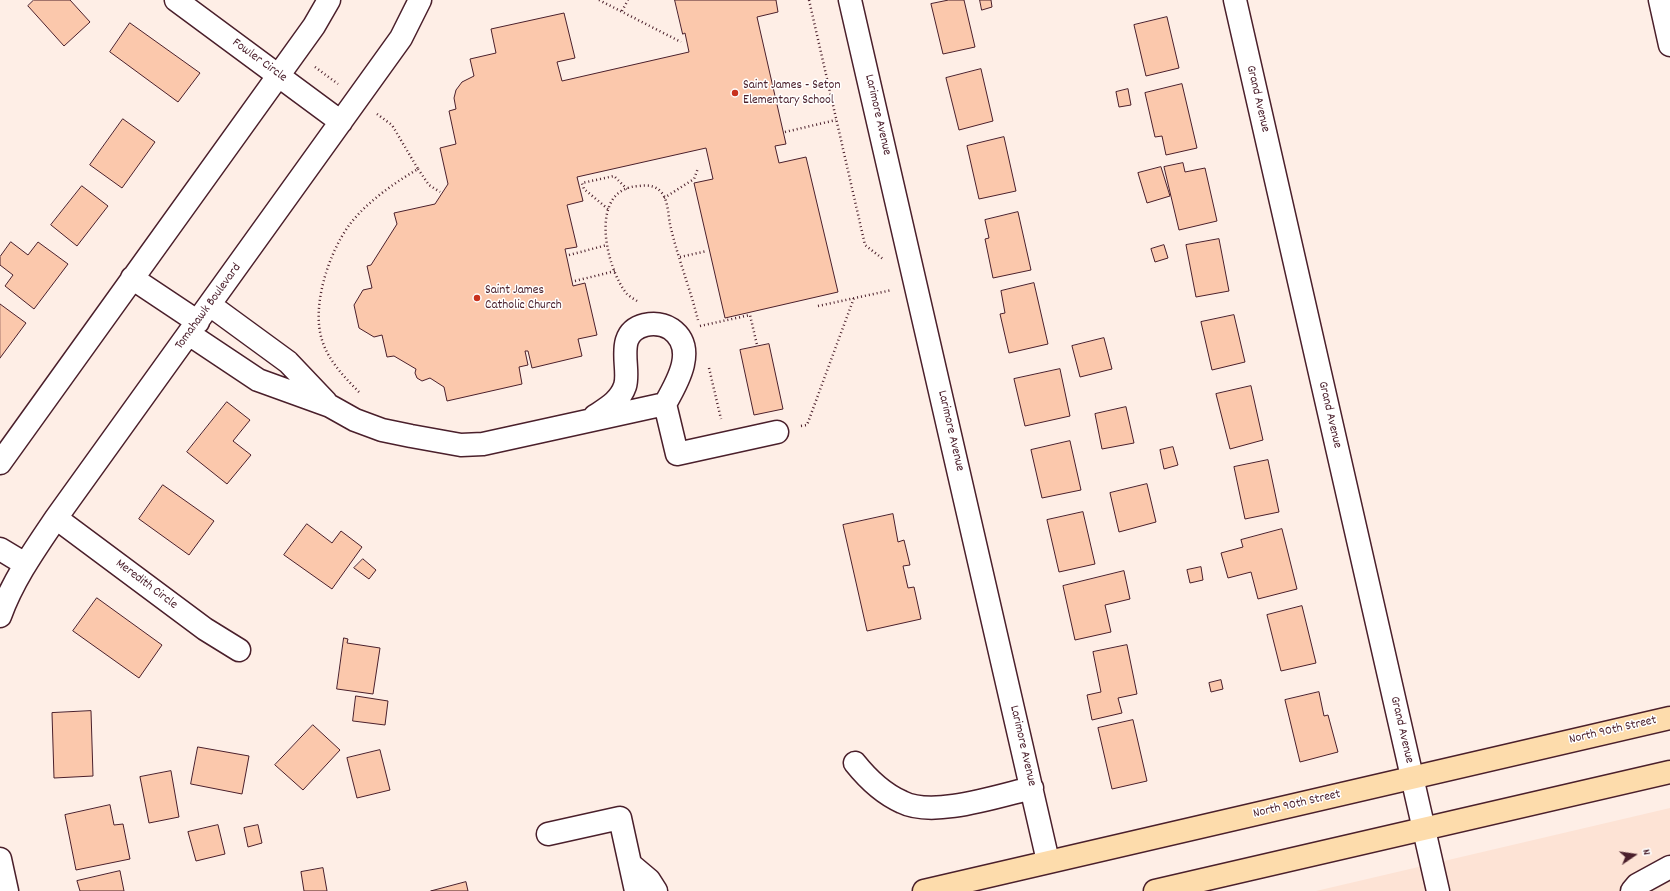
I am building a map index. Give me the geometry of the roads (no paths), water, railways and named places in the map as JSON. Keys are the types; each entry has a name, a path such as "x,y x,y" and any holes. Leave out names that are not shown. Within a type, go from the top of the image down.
{"main road":[{"name":"North 90th Street","path":"924,891 1048,861 1412,779 1670,718"},
{"path":"1155,891 1670,772"}],"street":[{"name":"Fowler Circle","path":"176,0 341,122"},
{"path":"0,463 314,26 329,0"},
{"name":"Tomahawk Boulevard","path":"0,616 6,598 25,564 56,518 401,38 420,0"},
{"name":"Larimore Avenue","path":"850,0 1048,861"},
{"name":"Grand Avenue","path":"1235,0 1438,891"},
{"path":"1660,0 1670,45"},
{"path":"132,278 199,320 288,362 330,406"},
{"path":"199,320 258,380 330,406 355,420 382,430 461,445 483,444 665,404"},
{"path":"590,420 615,402 625,386 625,349 628,339 643,325 653,324 663,325 679,337 683,346 684,359 680,378 665,404 678,454 777,432"},
{"name":"Meredith Circle","path":"56,518 205,629 239,650"},
{"path":"0,549 25,564"},
{"path":"855,763 866,776 902,803 927,808 953,806 1032,788"},
{"path":"548,834 620,818 636,891"},
{"path":"0,859 7,891"},
{"path":"630,864 649,880 656,891"},
{"path":"1632,891 1637,885 1670,867"}],"place":[{"name":"Saint James - Seton Elementary School","path":"735,93"},
{"name":"Saint James Catholic Church","path":"477,298"}]}
